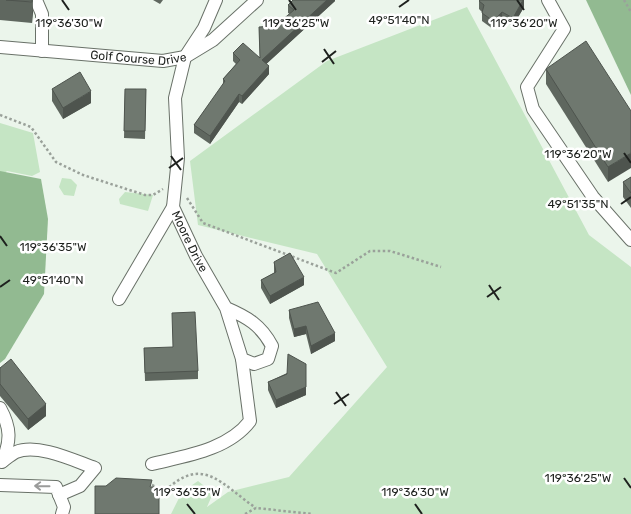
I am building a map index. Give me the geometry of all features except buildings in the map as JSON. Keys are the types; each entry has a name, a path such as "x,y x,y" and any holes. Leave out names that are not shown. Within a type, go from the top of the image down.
{"street":[{"path":"36,0 42,14 42,51"},
{"name":"Moore Drive","path":"152,464 203,452 235,437 250,421 242,359 226,308 196,256 173,207 178,158 175,98 185,57 204,28 216,0"},
{"name":"Golf Course Drive","path":"0,47 163,61 185,57 212,40 257,0"},
{"path":"548,0 564,29 527,87 534,109 593,198 631,240"},
{"path":"119,299 173,207"},
{"path":"226,308 243,316 264,332 272,346 268,359 254,364 242,359"},
{"path":"0,408 9,425 2,464"},
{"path":"2,464 16,452 25,450 55,453 95,468 80,486 59,495"},
{"path":"0,486 56,487 64,507 62,514"}],"path":[{"path":"624,0 631,12"},
{"path":"0,115 31,127 56,162 83,175 145,195 153,195 175,181 203,223 336,273 370,251 390,251 441,267"},
{"path":"152,485 165,491 174,482 188,475 208,474 256,508 312,514"},
{"path":"244,514 256,508"}],"green space":[{"path":"586,0 631,0 631,95"},
{"path":"467,7 589,235 631,267 631,514 171,514 182,492 198,481 213,493 207,507 228,492 289,477 387,367 317,254 198,225 190,161 327,61"},
{"path":"0,123 33,133 40,172 32,176 7,171 0,177"},
{"path":"0,171 41,179 48,219 44,294 5,359 0,363"},
{"path":"62,178 71,179 77,185 74,196 64,195 59,187"},
{"path":"125,192 153,195 148,211 120,204 119,199"}]}
